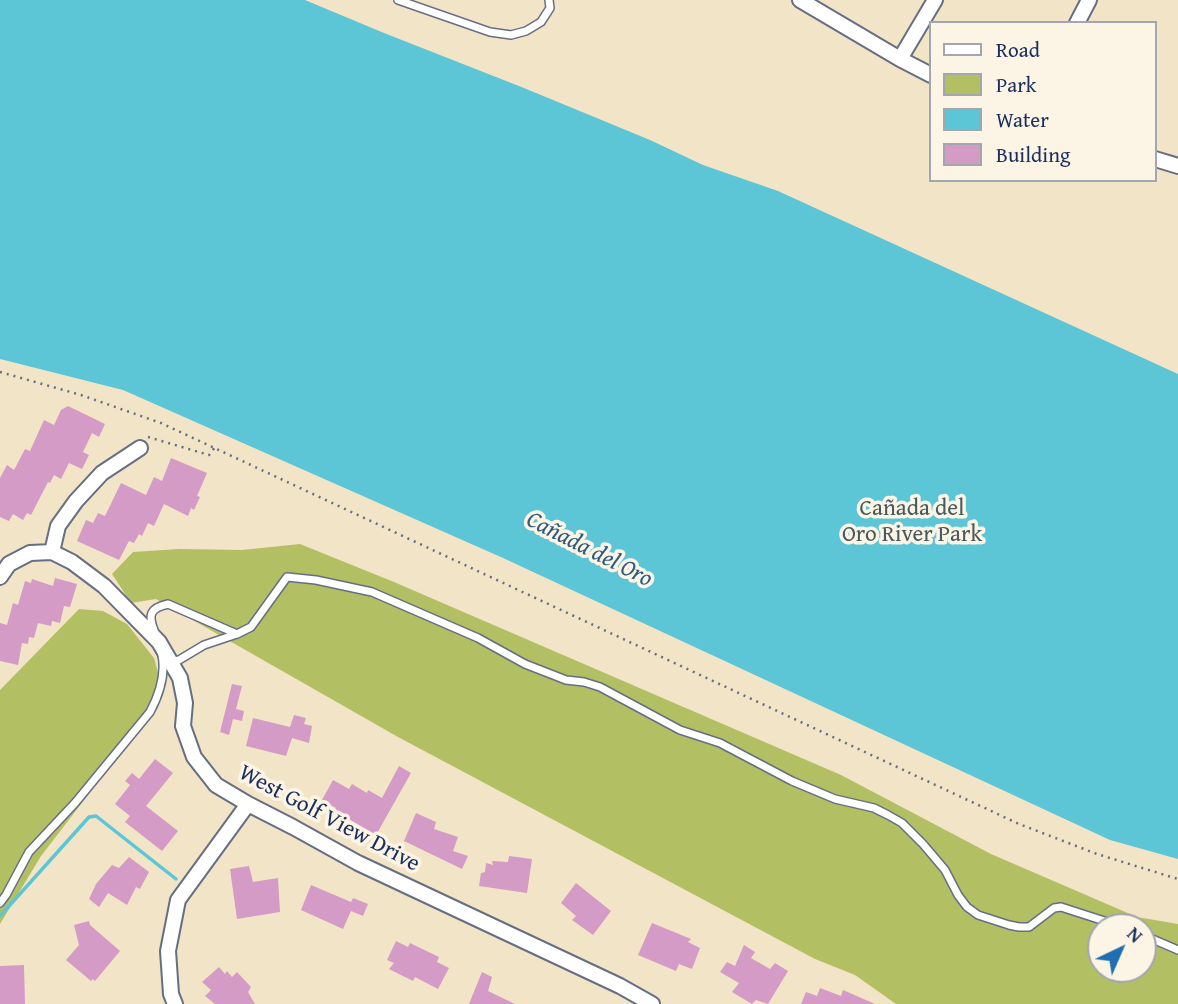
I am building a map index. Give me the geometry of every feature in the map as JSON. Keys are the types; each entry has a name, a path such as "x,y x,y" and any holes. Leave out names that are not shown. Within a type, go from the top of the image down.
{"street":[{"path":"800,0 930,74"},
{"path":"900,59 935,0"},
{"path":"1078,21 1089,0"},
{"path":"1157,160 1178,166"},
{"path":"0,577 9,564 30,553 52,552 58,526 76,501 102,473 140,448"},
{"name":"West Golf View Drive","path":"52,552 72,562 104,586 159,642 167,664 180,678 185,703 183,726 194,757 216,785 358,863 607,980 652,1004"},
{"path":"175,1004 171,994 168,951 178,900 248,804"}],"lane":[{"path":"398,0 490,32 511,35 526,31 541,22 550,8 549,0"},
{"path":"0,903 29,852 75,803 150,712 158,698 167,664 204,645 251,627 287,577 372,592 478,638 525,664 566,680 600,687 680,730 720,743 792,781 835,799 874,808 902,823 918,838 945,870 967,907 978,915 1019,927 1029,926 1054,908 1061,907 1087,915"},
{"path":"159,642 150,615 159,606 167,604 237,634"},
{"path":"1157,941 1178,950"}],"path":[{"path":"0,372 81,395 150,419 1019,824 1097,854 1178,879"},
{"path":"140,448 147,436 209,455 215,447"}],"green space":[{"path":"300,544 841,775 991,854 1128,913 1087,913 1087,983 1157,983 1157,920 1178,924 1178,1004 896,1004 855,975 815,959 398,737 156,599 131,603 112,574 133,552 179,549 242,550"},
{"path":"79,609 103,611 127,624 154,658 162,687 142,725 41,856 0,924 0,690"}],"water":[{"name":"Cañada del Oro River Park","path":"0,0 305,0 650,140 703,165 778,191 1178,374 1178,859 1110,840 503,558 123,390 0,359"}],"building":[{"path":"68,406 105,424 99,437 92,433 83,452 89,455 82,469 69,463 61,479 54,475 31,515 27,513 23,520 13,514 9,521 0,517 0,478 7,465 14,470 25,449 30,451 44,420 54,425 61,410"},
{"path":"171,458 207,473 197,496 200,497 188,516 164,504 154,526 148,523 142,536 139,534 134,543 129,541 119,560 77,541 86,520 93,523 98,513 105,516 121,483 146,495 154,477 162,481"},
{"path":"55,578 77,584 70,607 64,606 60,623 52,621 51,626 38,623 34,638 29,637 28,644 22,643 18,665 0,661 0,623 7,625 13,603 18,605 25,581 31,583 32,579 53,586"},
{"path":"232,684 242,686 236,709 244,711 242,721 233,719 229,735 220,732"},
{"path":"294,715 306,718 304,724 312,726 309,743 292,738 286,756 246,746 253,718 290,727"},
{"path":"155,759 173,773 146,806 178,831 162,851 125,822 130,816 115,804 130,785 125,781 132,773 139,779"},
{"path":"399,766 411,773 376,835 349,819 348,822 333,814 336,808 322,800 333,780 349,789 352,784 382,798"},
{"path":"416,813 436,822 434,829 458,837 453,851 468,856 462,869 404,841"},
{"path":"509,856 532,859 527,893 479,886 486,863 493,865 492,861 508,862"},
{"path":"129,857 149,872 140,889 136,887 127,905 108,893 99,907 89,899 96,884 112,865 119,868"},
{"path":"249,866 253,882 278,878 280,912 237,919 230,869"},
{"path":"576,883 611,911 593,935 572,920 576,916 561,903"},
{"path":"311,885 351,902 353,898 368,904 363,916 351,911 343,929 301,910"},
{"path":"89,921 90,925 120,951 95,981 91,981 66,960 79,945 74,925"},
{"path":"652,923 691,939 688,942 700,948 692,969 679,964 676,971 638,955"},
{"path":"396,941 408,947 410,943 439,957 437,962 449,968 438,989 415,977 413,981 389,969 394,963 387,960"},
{"path":"744,945 755,952 751,958 770,969 775,963 788,971 768,1004 756,1000 752,1004 732,992 739,983 720,972 727,962 735,966"},
{"path":"24,965 25,1004 0,1004 0,966"},
{"path":"219,967 232,977 237,972 251,987 248,992 255,1004 215,1004 205,996 211,990 202,982"},
{"path":"482,972 492,977 488,991 515,1004 469,1004"},
{"path":"820,988 841,996 843,990 875,1004 801,1004 806,992 817,996"}],"waterway":[{"path":"0,916 89,817 96,816 176,879"}],"water label":[{"name":"Cañada del Oro","path":"589,550"}]}
